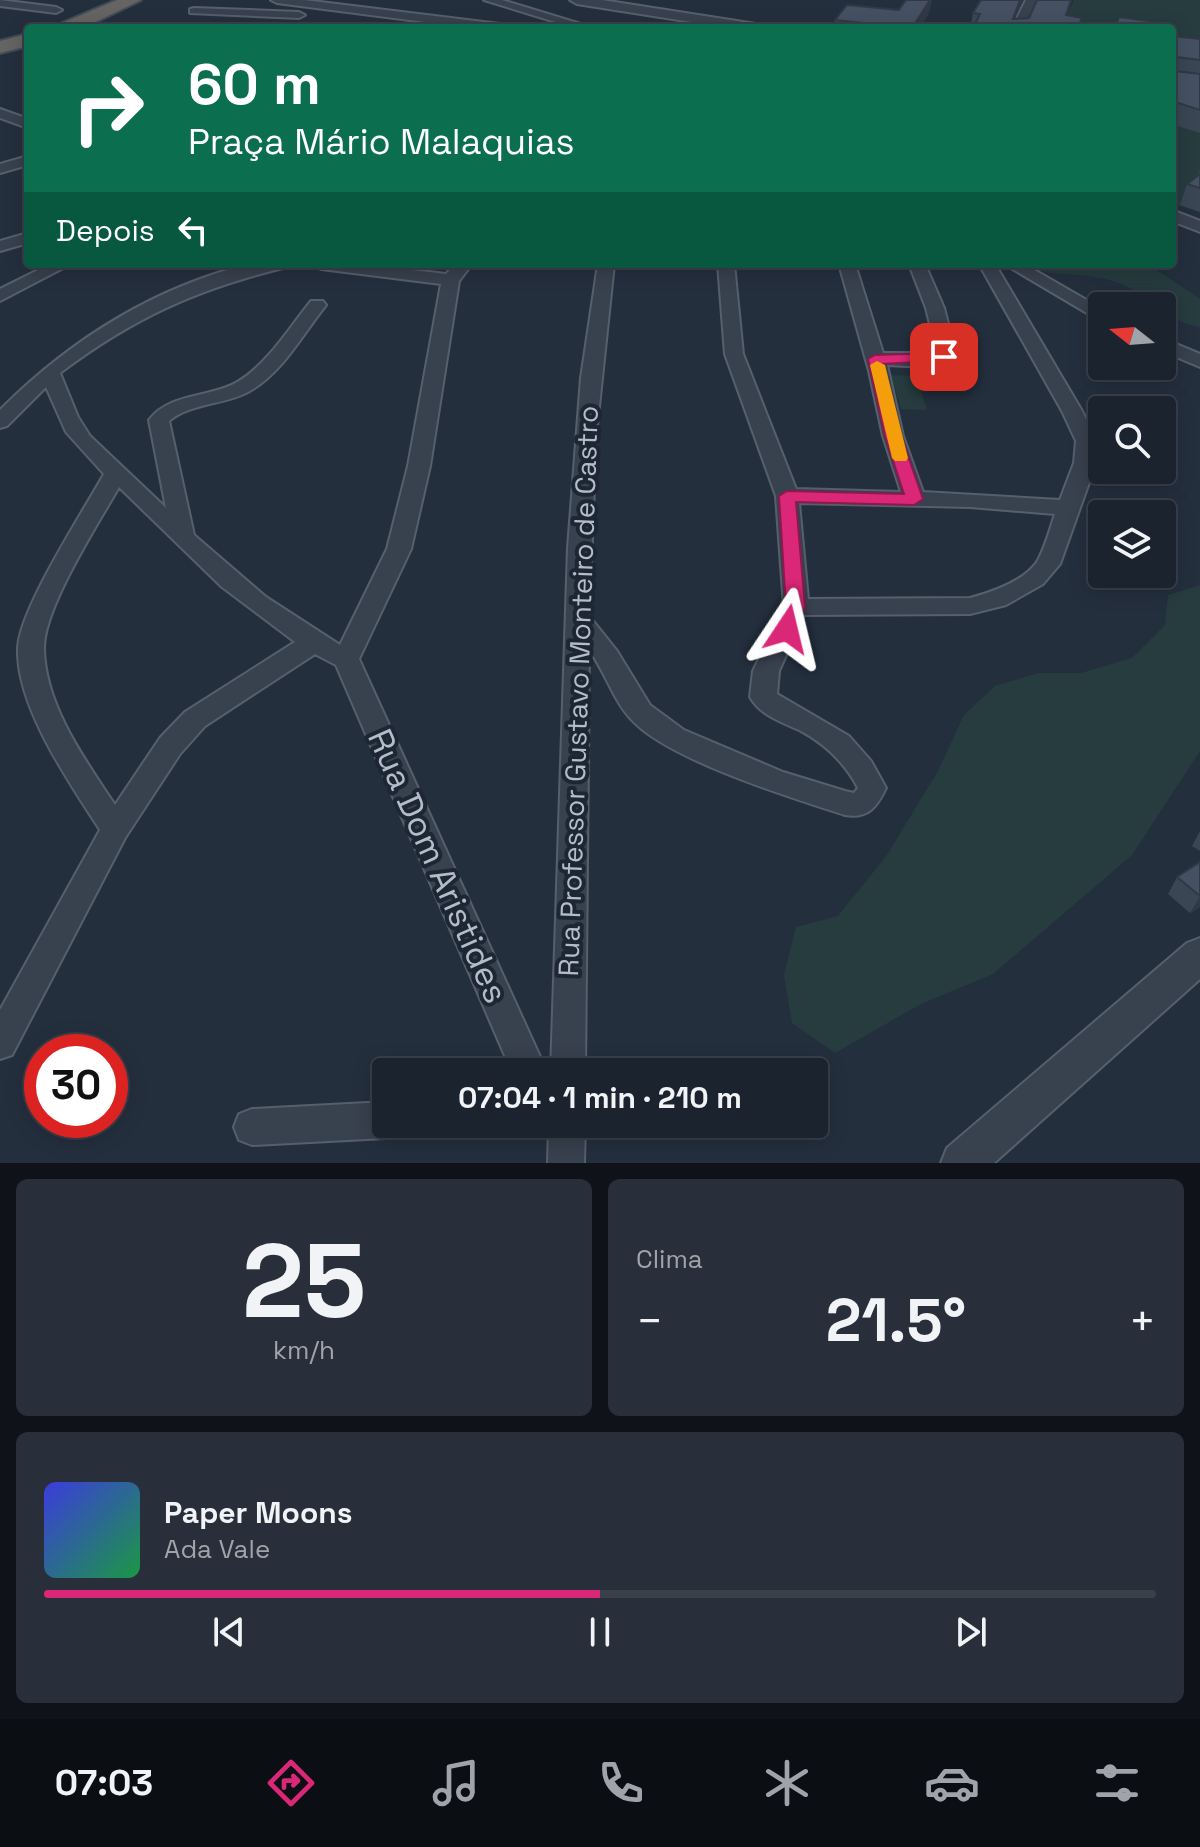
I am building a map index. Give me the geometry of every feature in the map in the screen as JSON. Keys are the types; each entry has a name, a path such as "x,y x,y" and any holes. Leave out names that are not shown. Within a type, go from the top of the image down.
{"highway":[{"path":"76,24 132,0"},
{"path":"0,47 24,41"}],"street":[{"path":"277,0 469,24"},
{"path":"490,0 574,24"},
{"path":"1020,24 1032,0"},
{"path":"571,1 729,24"},
{"path":"0,3 56,10"},
{"path":"613,7 704,24"},
{"path":"194,11 398,15"},
{"path":"0,113 23,122"},
{"path":"0,125 23,122"},
{"path":"0,169 24,161"},
{"path":"1176,206 1200,215"},
{"path":"1176,217 1200,227"},
{"path":"0,246 24,239"},
{"path":"0,296 55,268"},
{"path":"0,422 50,372 106,333 163,303 223,277 253,268"},
{"path":"50,372 71,424 183,537 261,606 312,643 346,659 399,549 419,466 457,272 389,268"},
{"name":"Rua Professor Gustavo Monteiro de Castro","path":"568,1058 583,446 605,268"},
{"path":"577,618 608,657 640,712 674,737 775,781 857,805 866,800 872,788 865,772 843,746 814,726 772,706 763,697 766,671 796,607 787,496 734,354 726,268"},
{"path":"848,268 875,359 893,436 914,499"},
{"path":"875,359 941,359 947,355 935,308 919,268"},
{"path":"796,607 970,606 997,599 1035,578 1048,564 1085,463 1086,441 1072,411 989,268"},
{"path":"1019,268 1088,309"},
{"path":"183,537 159,420 170,411 217,399 246,385 259,375 317,305"},
{"path":"1176,350 1200,361"},
{"path":"115,829 71,761 42,697 31,646 47,601 116,472"},
{"path":"787,496 1071,508"},
{"path":"0,1043 115,829 170,746 195,719 312,643"},
{"name":"Rua Dom Aristides","path":"346,659 524,1058"},
{"path":"962,1163 1200,955"},
{"path":"252,1127 372,1121"},
{"path":"566,1163 567,1138"}],"green space":[{"path":"1074,0 1200,0 1200,55 1176,52 1176,24 1063,24"},
{"path":"1176,91 1200,94 1200,212 1176,205"},
{"path":"1029,268 1154,268 1200,299 1200,327 1176,319 1176,292 1137,292 1107,279"},
{"path":"891,375 916,376 927,410 901,409"},
{"path":"1200,585 1200,751 1132,855 993,974 921,1004 835,1053 792,1023 784,975 796,927 838,916 887,855 938,771 964,715 995,686 1038,673 1081,673 1132,658 1165,625 1168,595"}],"building":[{"path":"906,0 930,0 915,24 835,20 847,5 899,10"},
{"path":"981,0 1020,0 1013,19 1029,18 1037,0 1071,0 1066,15 1082,18 1079,24 975,24 980,14 973,13"},
{"path":"1119,17 1149,21 1147,24 1116,24"},
{"path":"1176,36 1200,39 1200,60 1176,57"},
{"path":"1176,71 1200,74 1200,110 1176,102"},
{"path":"1200,174 1200,188 1187,184"},
{"path":"1200,862 1200,896 1177,877"}],"slow traffic":[{"path":"877,365 900,458"}],"route":[{"path":"787,629 796,607 787,496 914,499 893,436 875,359 944,357"}]}
